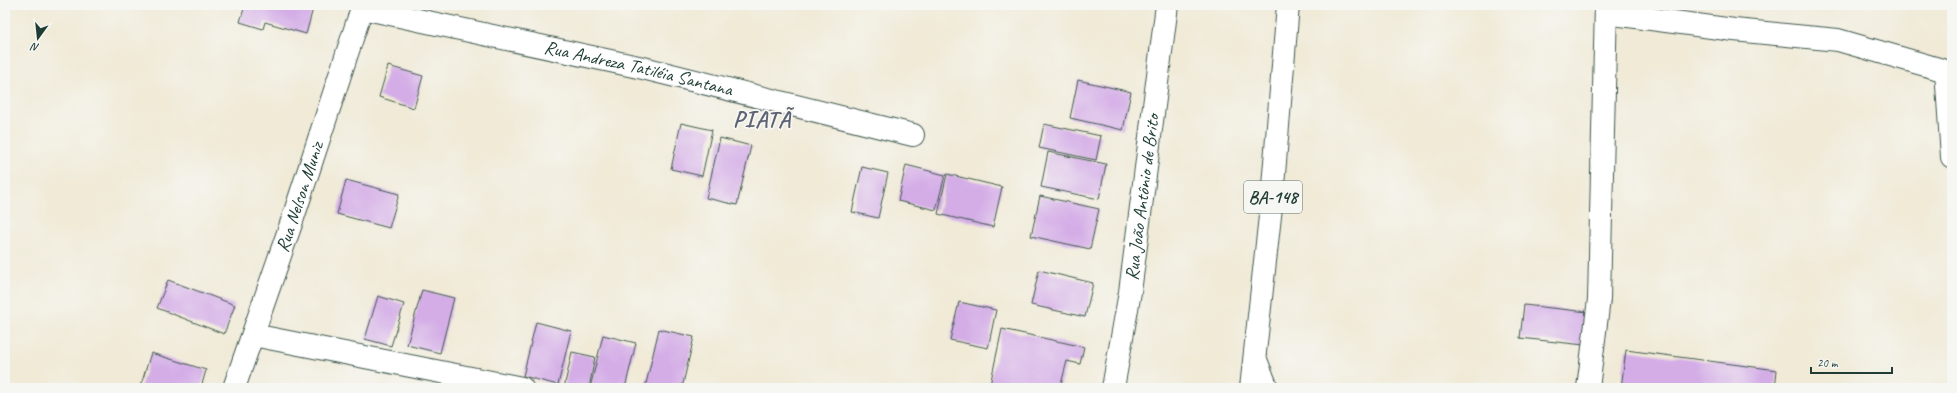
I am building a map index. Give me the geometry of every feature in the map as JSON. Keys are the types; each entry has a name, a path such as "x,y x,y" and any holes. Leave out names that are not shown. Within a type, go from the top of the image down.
{"street":[{"name":"Rua João Antônio de Brito","path":"1113,388 1130,292 1168,5"},
{"name":"BA-148","path":"1251,388 1256,360 1272,198 1288,5"},
{"name":"Rua Andreza Tatiléia Santana","path":"363,7 643,68 913,135"},
{"name":"Rua Nelson Muniz","path":"234,388 363,7"},
{"path":"1588,388 1599,299 1606,9 1734,30 1838,40 1949,71 1952,157"},
{"path":"253,335 522,388"},
{"path":"1256,360 1267,388"}],"building":[{"path":"245,5 314,5 306,34 265,22 263,29 240,22"},
{"path":"388,66 423,76 414,108 379,97"},
{"path":"1078,80 1131,92 1123,130 1070,118"},
{"path":"681,123 712,130 702,176 671,169"},
{"path":"1044,124 1101,136 1096,160 1039,148"},
{"path":"720,138 751,146 737,205 706,198"},
{"path":"1048,152 1106,164 1099,199 1041,187"},
{"path":"906,165 945,175 936,210 898,201"},
{"path":"862,167 888,173 878,218 852,212"},
{"path":"947,174 1002,187 993,227 938,214"},
{"path":"346,180 399,194 389,228 337,214"},
{"path":"1040,196 1099,209 1090,249 1031,236"},
{"path":"1039,270 1093,283 1085,317 1031,305"},
{"path":"168,280 235,305 224,334 157,308"},
{"path":"422,290 454,298 440,353 407,345"},
{"path":"378,296 404,304 391,346 365,339"},
{"path":"959,302 996,310 988,348 950,340"},
{"path":"1524,305 1588,312 1584,345 1520,338"},
{"path":"536,322 571,331 558,385 523,376"},
{"path":"659,329 694,337 682,388 645,388"},
{"path":"1002,329 1084,347 1080,364 1067,361 1060,388 1005,388 990,385"},
{"path":"603,335 636,343 625,388 590,388"},
{"path":"1626,350 1777,370 1775,388 1621,388"},
{"path":"572,352 595,357 589,388 564,388"},
{"path":"151,353 206,370 201,388 140,388"}],"district":[{"name":"PIATÃ","path":"762,119"}]}
